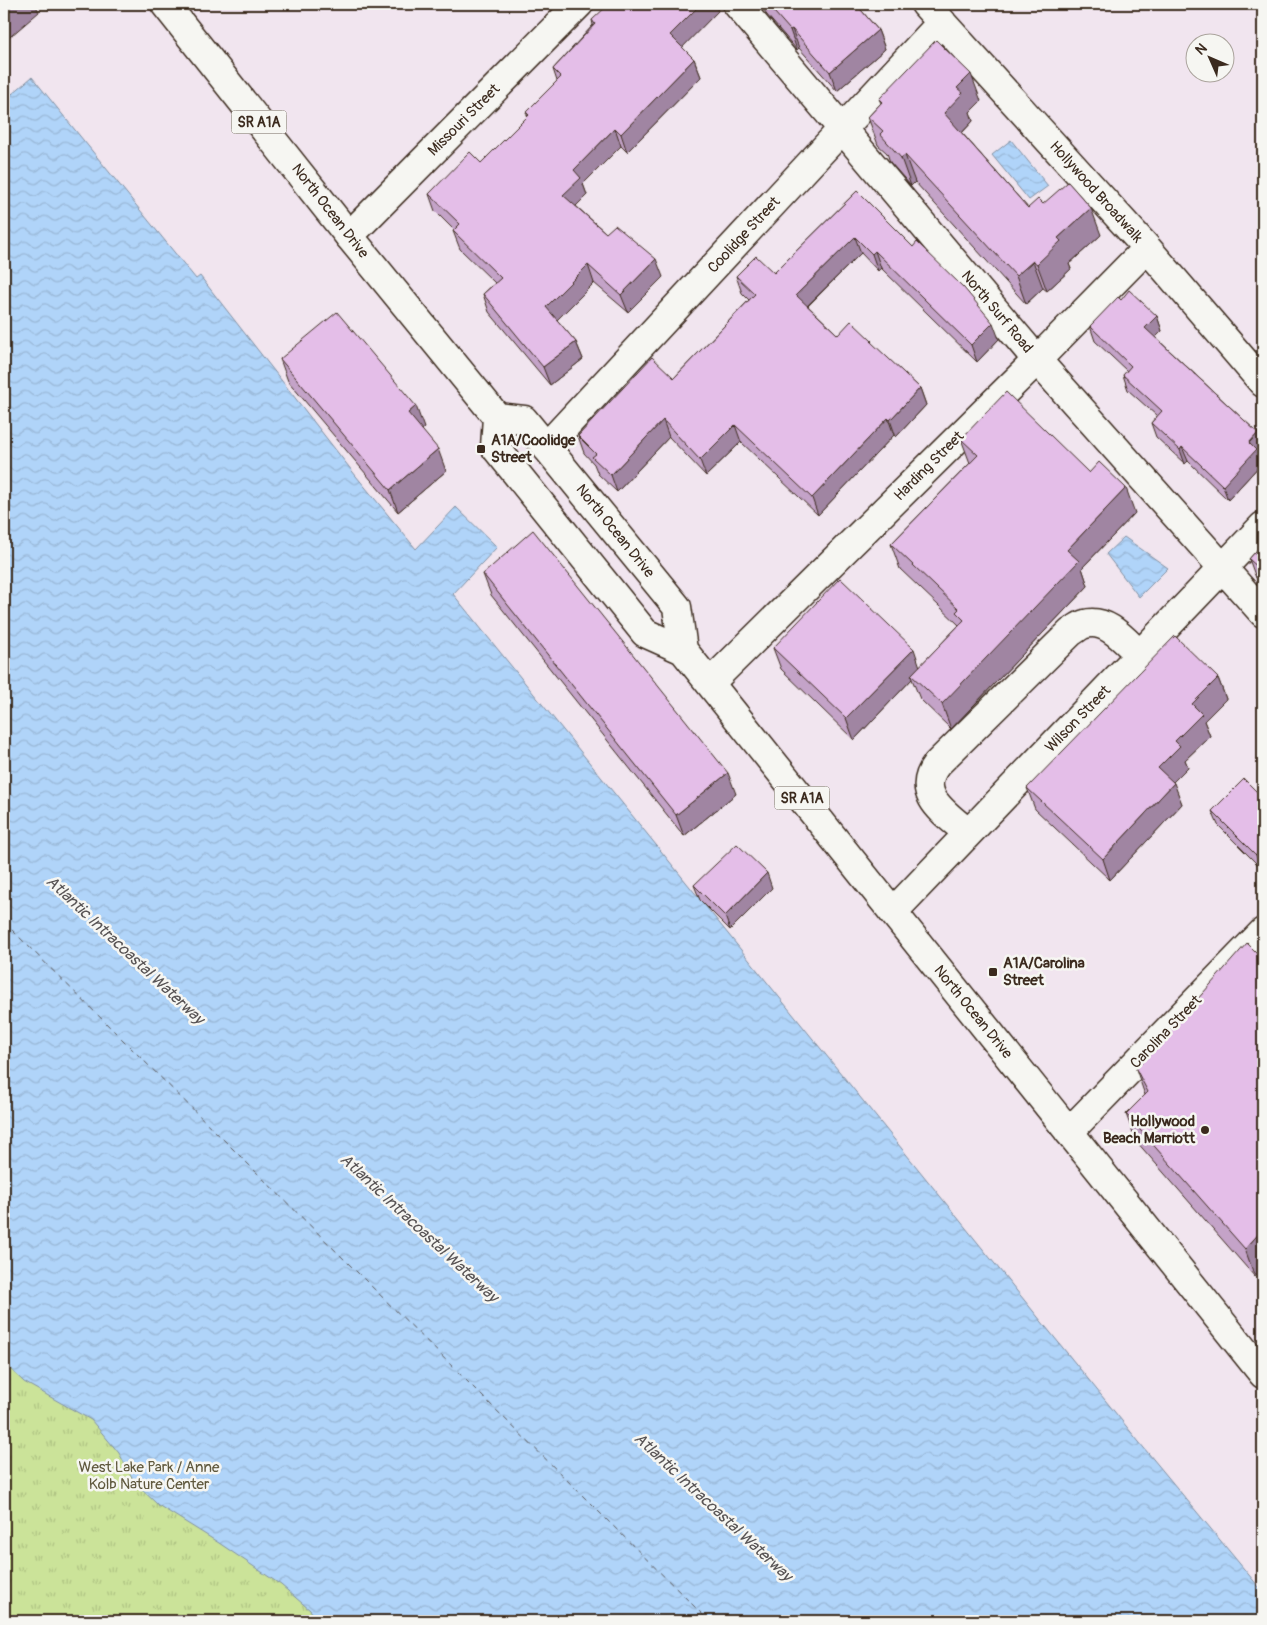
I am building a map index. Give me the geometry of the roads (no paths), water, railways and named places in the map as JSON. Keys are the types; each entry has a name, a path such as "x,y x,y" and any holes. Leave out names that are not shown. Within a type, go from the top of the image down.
{"street":[{"name":"Missouri Street","path":"349,236 578,4"},
{"name":"North Surf Road","path":"737,4 1037,360 1263,613"},
{"name":"North Ocean Drive","path":"169,5 349,236 497,417 495,447 516,474 645,633 684,650 1069,1132 1260,1364"},
{"name":"Coolidge Street","path":"546,447 843,129 934,13"},
{"name":"Hollywood Broadwalk","path":"934,13 1147,248 1263,384"},
{"name":"Harding Street","path":"710,683 1037,360 1147,248"},
{"name":"North Ocean Drive","path":"497,417 524,420 677,607 684,650"},
{"name":"Wilson Street","path":"893,912 1263,526"},
{"path":"968,833 932,800 927,787 937,764 1071,632 1085,624 1110,628 1139,654"},
{"name":"Carolina Street","path":"1069,1132 1263,932"}],"water":[{"name":"Atlantic Intracoastal Waterway","path":"32,77 196,279 200,276 356,476 416,549 456,507 497,547 453,594 1139,1442 1263,1592 1263,1621 318,1621 310,1610 281,1585 158,1505 135,1483 119,1453 91,1420 24,1382 4,1363 4,85 12,94"},
{"path":"1011,140 1048,186 1029,200 992,155"},
{"path":"1124,537 1168,568 1139,597 1106,554"}],"place":[{"name":"A1A/Coolidge Street","path":"481,449"},
{"name":"A1A/Carolina Street","path":"993,972"},
{"name":"Hollywood Beach Marriott","path":"1205,1130"}],"park label":[{"name":"West Lake Park / Anne Kolb Nature Center","path":"149,1476"}]}
